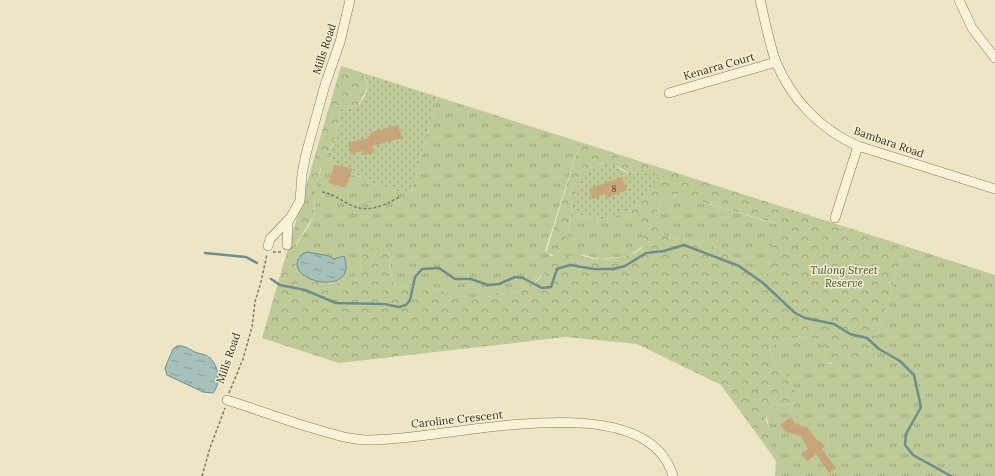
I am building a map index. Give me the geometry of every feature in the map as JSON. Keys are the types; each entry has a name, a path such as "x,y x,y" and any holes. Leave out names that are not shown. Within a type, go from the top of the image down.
{"street":[{"name":"Mills Road","path":"268,246 270,239 290,219 300,201 302,174 306,154 325,85 340,42 350,0"},
{"name":"Bambara Road","path":"760,0 776,62 789,86 811,115 838,136 858,146 995,189"},
{"path":"959,0 975,32 995,58"},
{"name":"Kenarra Court","path":"669,93 776,62"},
{"path":"835,218 858,146"},
{"name":"Mills Road","path":"287,245 290,219"},
{"name":"Caroline Crescent","path":"227,400 330,434 358,439 391,439 535,422 561,421 601,425 630,433 650,444 665,458 673,476"}],"path":[{"path":"322,192 331,194 356,208 365,210 374,208 401,196"},
{"path":"268,246 272,251 280,252 285,249 287,245"},
{"name":"Mills Road","path":"202,476 210,448 243,359 252,327 254,306 262,282 268,246"}],"green space":[{"name":"Tulong Street Reserve","path":"341,66 363,73 368,86 358,106 344,109 340,113 336,136 320,170 316,187 313,217 296,244 295,263 302,274 315,280 331,284 351,279 357,275 360,270 362,257 369,248 381,247 389,252 393,281 399,288 422,284 457,296 482,298 530,289 550,266 566,257 576,255 595,259 619,258 639,251 645,241 642,232 631,214 631,205 646,195 658,177 654,173 647,170 629,173 615,165 602,163 590,171 572,204 568,237 563,248 555,255 546,253 580,142 905,246 877,337 881,344 881,349 878,352 868,356 851,357 833,364 825,360 824,346 812,339 790,338 771,347 770,356 792,383 796,396 795,402 792,404 772,406 767,412 767,422 775,444 775,449 772,455 721,385 637,344 566,337 339,363 262,338","holes":["675,194 691,197 705,203 780,225 782,228 773,244 769,263 771,266 775,267 763,276 720,249 690,240 669,238 661,233 655,222 655,216 662,199"]},
{"path":"363,73 438,97 410,195 369,183 370,180 350,174 351,169 335,164 329,158 330,150 337,132 341,110 358,106 366,94 367,82"},
{"path":"438,97 580,142 545,251 551,256 557,254 565,244 569,232 571,213 604,220 630,211 645,237 645,245 628,256 600,259 583,255 553,264 540,276 530,289 482,298 457,296 422,284 399,288 393,281 389,252 362,257 358,274 345,281 335,283 326,282 336,281 339,257 334,259 329,256 313,254 299,271 295,262 295,248 313,216 315,191 318,178 330,147 329,156 334,164 328,183 346,188 350,174 370,180 369,183 410,195"},
{"path":"605,162 612,163 629,173 644,170 652,171 657,174 658,178 646,195 631,205 630,211 604,220 571,213 572,204 582,175"},
{"path":"675,194 687,196 705,203 780,225 782,228 773,244 769,263 770,265 776,266 763,276 720,249 690,240 669,238 661,233 655,222 655,216 662,199"},
{"path":"905,246 995,275 995,476 775,476 776,461 772,455 774,452 766,413 772,407 787,405 795,402 795,395 791,383 770,356 771,347 790,338 812,339 824,346 825,356 830,364 849,357 876,354 880,347 877,337"}],"water":[{"path":"307,252 329,256 334,259 344,256 346,269 342,277 334,281 323,282 313,280 304,275 298,268 298,260 304,253"},
{"path":"177,346 184,347 207,356 213,361 217,370 218,380 216,389 213,393 203,392 167,375 165,368 173,349"}],"building":[{"path":"398,125 402,138 372,146 374,153 364,155 363,151 351,154 348,143 368,138 372,132"},
{"path":"334,164 352,169 346,188 328,183"},
{"path":"622,177 627,190 607,198 605,194 592,199 589,189"},
{"path":"791,417 796,425 807,427 817,440 820,441 825,447 822,449 836,468 829,473 816,454 807,461 801,454 808,449 801,436 786,432 780,425"}],"waterway":[{"path":"271,279 280,285 305,290 336,303 384,304 399,307 406,305 410,300 415,277 422,269 439,268 455,279 471,279 488,285 499,284 515,277 523,278 542,288 551,287 557,269 570,265 594,269 613,269 625,266 646,253 664,251 684,245 739,266 763,283 795,313 805,318 834,324 850,334 867,338 879,349 900,361 914,375 921,407 906,434 905,445 913,455 951,476"},
{"path":"205,253 246,257 257,263"}]}
